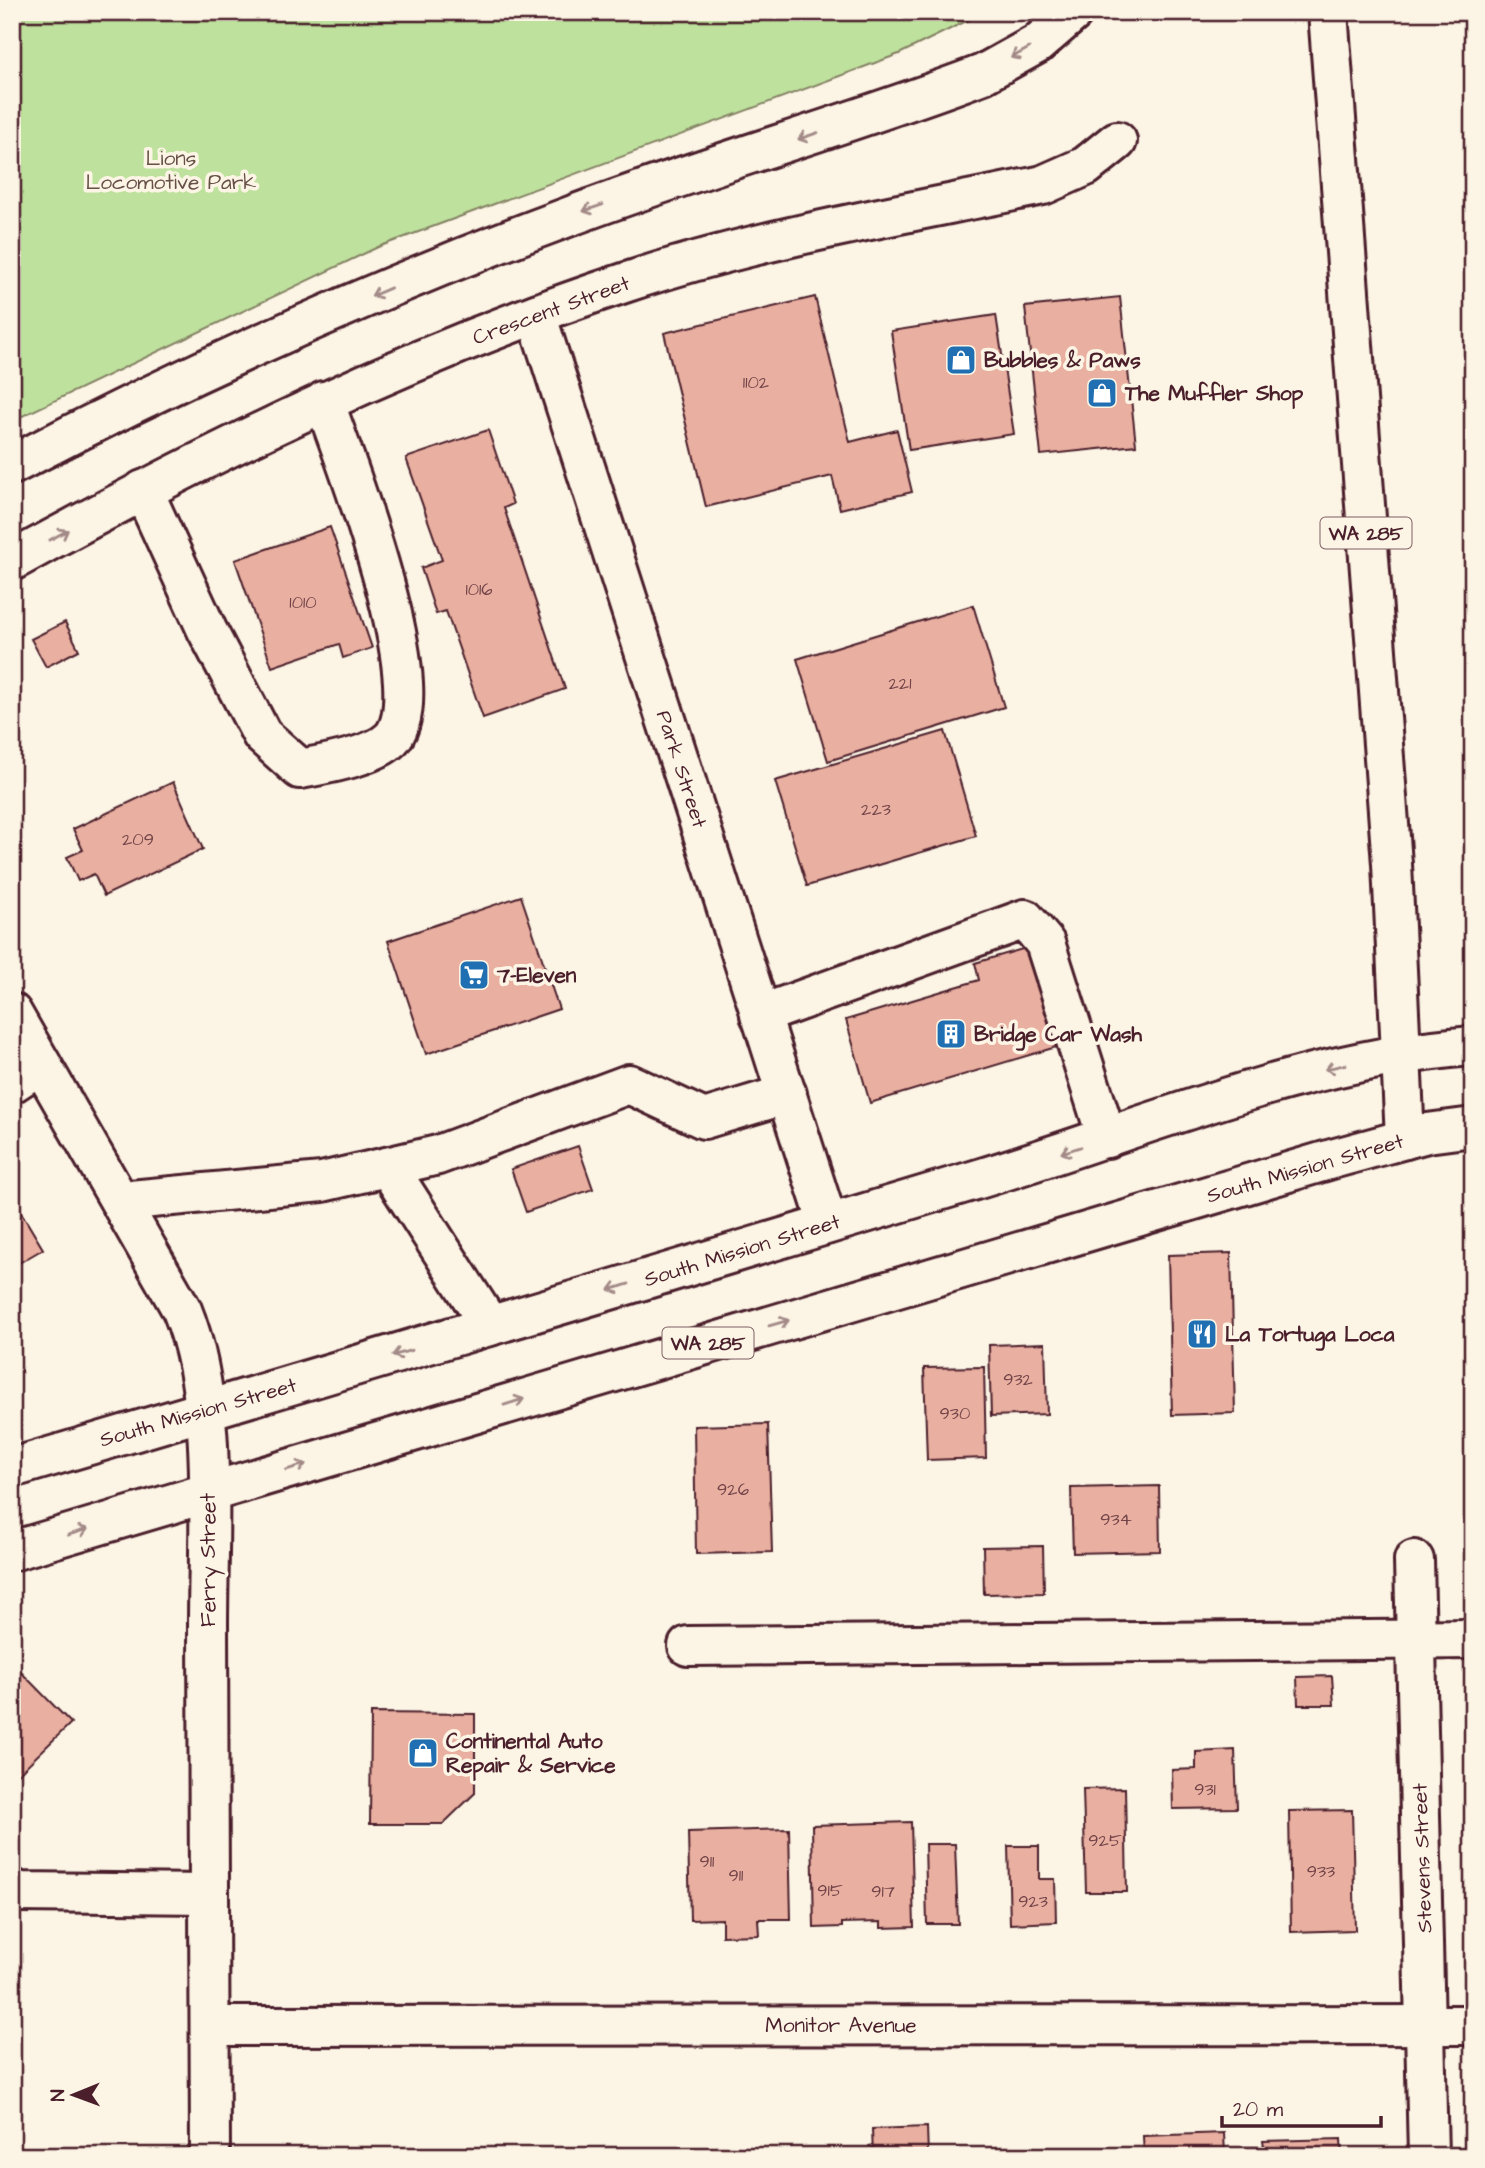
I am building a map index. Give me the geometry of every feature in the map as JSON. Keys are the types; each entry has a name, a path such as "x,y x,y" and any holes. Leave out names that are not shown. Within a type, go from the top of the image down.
{"main road":[{"path":"12,465 143,397 272,337 415,277 569,216 983,74 1037,44 1074,12"},
{"name":"WA 285","path":"1328,12 1392,864 1405,1139"},
{"name":"Crescent Street","path":"12,561 143,490 324,401 536,314 629,281 735,251 1042,184 1086,166 1117,141"},
{"name":"Park Street","path":"536,314 828,1224"},
{"path":"143,490 206,630 262,735 300,769 345,760 390,740 404,719 402,664 387,594 355,485 324,401"},
{"path":"760,1015 1025,919 1045,943 1107,1138"},
{"name":"Ferry Street","path":"12,1013 27,1073 120,1201 186,1320 196,1352 204,1408 207,1493 210,2156"},
{"name":"South Mission Street","path":"12,1468 204,1408 491,1326 828,1224 1294,1077 1402,1054 1473,1046"},
{"path":"120,1201 321,1182 388,1167 438,1155 629,1084 704,1119 787,1094"},
{"name":"South Mission Street","path":"12,1551 1405,1139 1473,1127"},
{"path":"388,1167 491,1326"},
{"name":"Stevens Street","path":"1414,1560 1428,2156"},
{"path":"688,1646 1473,1639"},
{"path":"12,1888 18,1892 209,1894"},
{"name":"Monitor Avenue","path":"210,2026 1473,2025"}],"green space":[{"name":"Lions Locomotive Park","path":"12,12 985,12 899,54 378,247 12,421"}],"building":[{"path":"815,297 850,442 897,430 912,492 840,509 832,476 706,507 664,333"},
{"path":"1120,297 1136,445 1041,455 1025,307"},
{"path":"996,315 1014,434 909,450 891,331"},
{"path":"488,430 513,504 504,508 565,689 483,718 446,611 436,614 421,568 442,560 406,458"},
{"path":"330,527 372,648 343,658 339,644 272,667 235,560"},
{"path":"973,605 1004,707 828,761 797,659"},
{"path":"65,622 79,650 46,667 31,639"},
{"path":"945,731 976,836 807,886 775,781"},
{"path":"173,782 203,849 104,896 94,874 78,881 67,857 83,850 73,829"},
{"name":"7-Eleven","path":"521,896 559,1009 426,1054 388,941"},
{"name":"Bridge Car Wash","path":"1026,948 1056,1047 870,1103 846,1020 979,980 975,963"},
{"path":"578,1146 593,1189 526,1212 511,1169"},
{"path":"12,1197 43,1249 12,1267"},
{"name":"La Tortuga Loca","path":"1231,1253 1235,1413 1172,1415 1168,1255"},
{"path":"1045,1343 1047,1414 991,1416 989,1345"},
{"path":"984,1367 986,1458 927,1460 924,1368"},
{"path":"768,1424 772,1552 696,1554 694,1426"},
{"path":"1159,1486 1160,1551 1073,1553 1071,1488"},
{"path":"1043,1546 1044,1593 984,1594 983,1547"},
{"path":"14,1665 71,1723 12,1780 12,1667"},
{"path":"1332,1676 1334,1705 1298,1705 1297,1677"},
{"name":"Continental Auto Repair & Service","path":"371,1713 475,1714 475,1793 443,1824 370,1824"},
{"path":"1235,1750 1237,1808 1173,1809 1172,1770 1196,1769 1196,1752"},
{"path":"1125,1788 1127,1892 1086,1892 1083,1789"},
{"path":"1352,1810 1355,1930 1291,1932 1289,1811"},
{"path":"911,1822 914,1927 881,1928 881,1922 842,1923 842,1927 814,1928 812,1825"},
{"path":"789,1829 791,1919 758,1919 759,1935 722,1936 722,1919 690,1920 688,1832"},
{"path":"925,1844 955,1844 958,1924 927,1924"},
{"path":"1008,1846 1039,1846 1039,1879 1055,1879 1056,1922 1010,1924"},
{"path":"927,2127 928,2156 873,2156 872,2129"},
{"path":"1224,2133 1225,2156 1144,2156 1143,2136"},
{"path":"1341,2139 1342,2156 1244,2156 1244,2147 1264,2147 1263,2141"}],"place":[{"name":"Bubbles & Paws","path":"961,360"},
{"name":"The Muffler Shop","path":"1102,393"},
{"name":"7-Eleven","path":"474,975"},
{"name":"Bridge Car Wash","path":"951,1034"},
{"name":"La Tortuga Loca","path":"1202,1334"},
{"name":"Continental Auto Repair & Service","path":"423,1753"}]}
